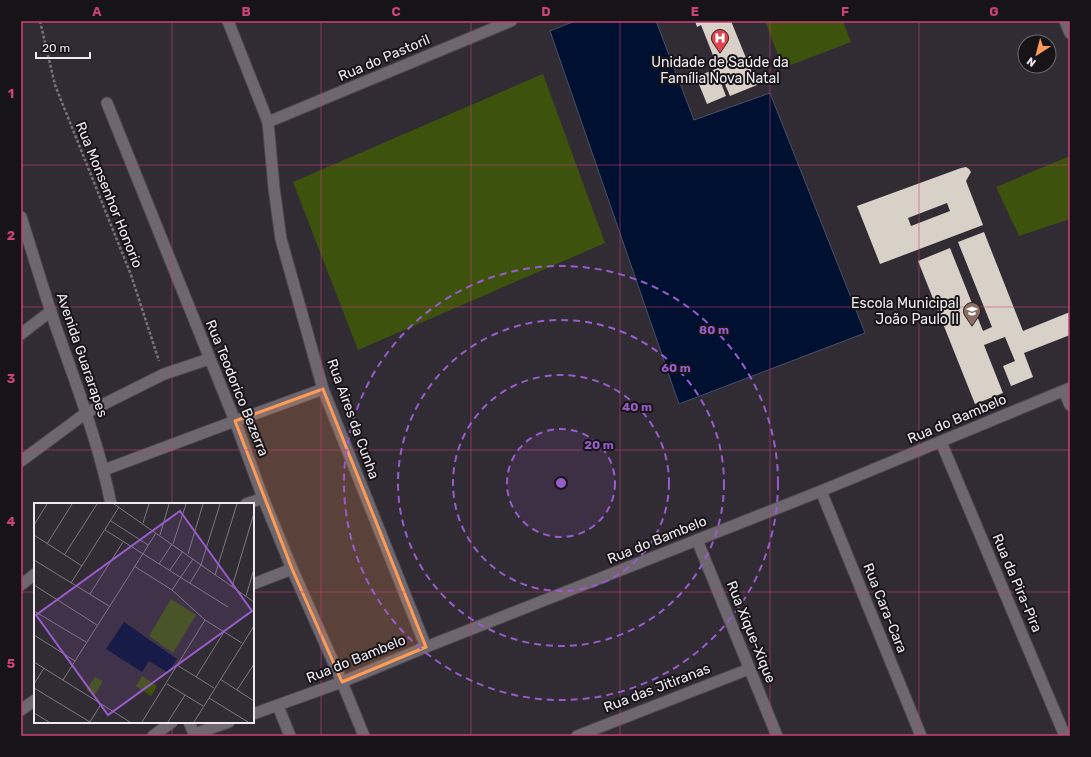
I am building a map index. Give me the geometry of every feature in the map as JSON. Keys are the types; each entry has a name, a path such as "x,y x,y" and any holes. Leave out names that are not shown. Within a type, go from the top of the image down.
{"street":[{"name":"Rua Aires da Cunha","path":"228,21 268,122 274,188 281,239 323,390 426,648"},
{"name":"Rua do Pastoril","path":"268,122 511,21"},
{"path":"1065,21 1070,33"},
{"name":"Rua Teodorico Bezerra","path":"107,103 235,421 263,498 364,736"},
{"name":"Avenida Guararapes","path":"21,216 104,470 111,503"},
{"path":"21,334 51,311"},
{"path":"21,461 86,413 164,374 209,359"},
{"path":"104,470 323,390"},
{"path":"1067,390 1070,405"},
{"name":"Rua do Bambelo","path":"254,714 342,682 821,491 1067,390"},
{"name":"Rua da Pira-Pira","path":"941,442 1065,736"},
{"name":"Rua Cara-Cara","path":"821,491 921,736"},
{"path":"249,503 263,498"},
{"name":"Rua Xique-Xique","path":"697,540 777,736"},
{"path":"254,584 292,569"},
{"path":"21,585 34,575"},
{"name":"Rua das Jitiranas","path":"577,736 749,669"},
{"path":"21,710 34,701"},
{"path":"278,706 290,736"},
{"path":"153,736 171,723"},
{"path":"189,723 195,735 227,723"}],"path":[{"name":"Rua Monsenhor Honorio","path":"40,21 55,85 131,275 164,374"}],"highlighted area":[{"path":"323,389 426,647 342,682 292,569 235,421"}],"green space":[{"path":"765,21 843,21 851,42 783,68"},
{"path":"543,74 605,243 358,350 293,182"},
{"path":"1070,156 1070,219 1019,236 996,187"}],"water":[{"path":"575,21 656,21 694,120 770,93 865,333 679,404 550,31"}],"building":[{"path":"695,21 731,21 757,85 730,96 724,82 721,83 726,96 707,104 696,77 718,68 701,25 697,27"},
{"path":"966,167 971,172 966,181 983,225 880,264 857,206","holes":["947,203 950,211 911,226 908,218"]},
{"path":"984,232 1023,331 1070,312 1070,335 1024,353 1033,377 1011,386 1003,366 1015,361 1005,337 984,345 1003,393 975,404 918,261 950,248 983,331 992,327 958,242"}],"place":[{"name":"Unidade de Saúde da Família Nova Natal","path":"720,53"},
{"name":"Escola Municipal João Paulo II","path":"972,326"}]}
